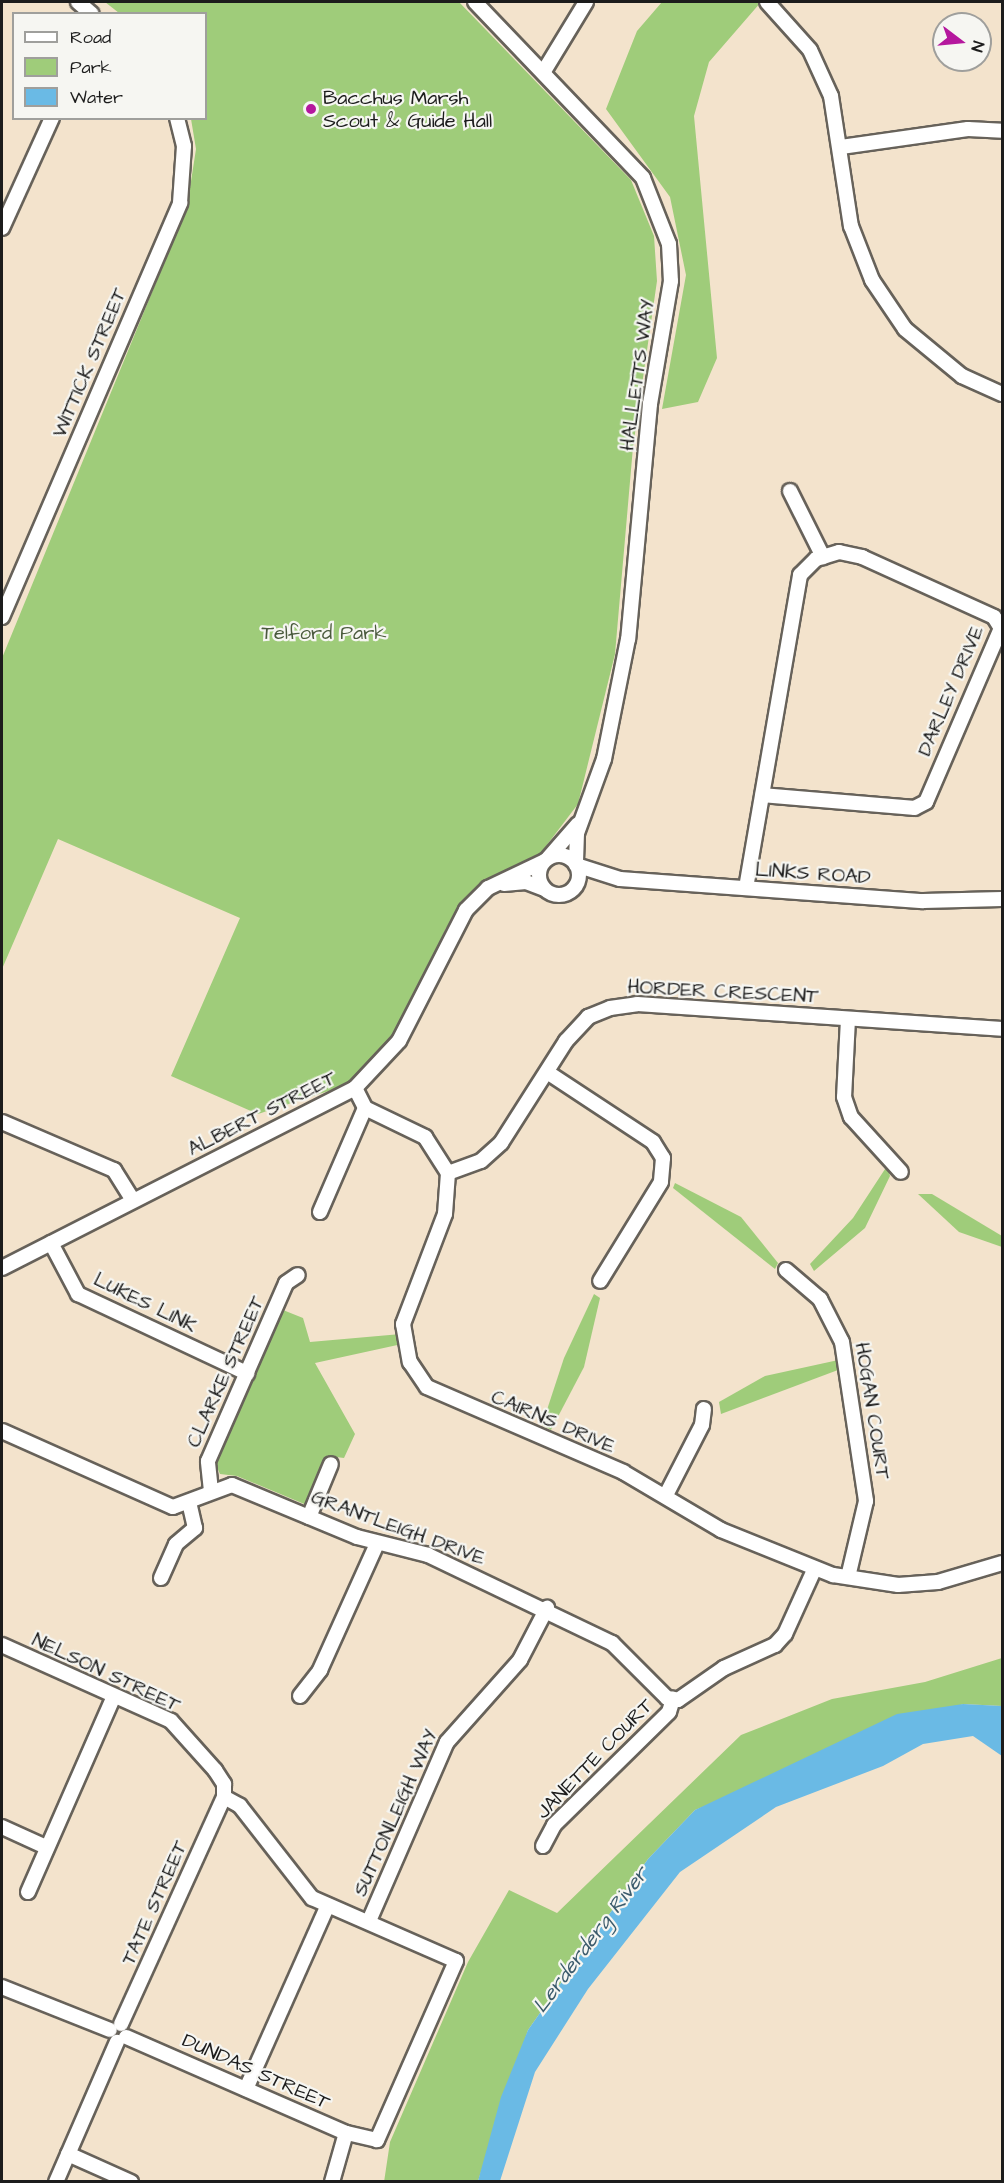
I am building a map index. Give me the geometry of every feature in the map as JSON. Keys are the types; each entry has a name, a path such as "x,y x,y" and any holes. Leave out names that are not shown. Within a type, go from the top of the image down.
{"street":[{"path":"78,2 90,12"},
{"name":"HALLETTS WAY","path":"475,2 544,71 644,178 658,206 671,281 650,404 628,639 603,759 581,820 576,864"},
{"path":"544,71 586,2"},
{"path":"767,2 810,50 831,96 841,147 851,226 872,280 905,329 962,376 1002,394"},
{"path":"2,228 51,120"},
{"name":"WITTICK STREET","path":"2,617 180,203 184,146 178,120"},
{"path":"841,147 968,129 1002,131"},
{"path":"746,888 797,586 800,575 823,557 790,491"},
{"name":"DARLEY DRIVE","path":"763,795 914,808 926,802 1001,628 994,617 862,557 839,552 823,557"},
{"name":"HALLETTS WAY","path":"546,860 581,820"},
{"path":"488,888 526,882 556,895 574,888 576,864 562,855 546,860 538,875 543,889"},
{"name":"ALBERT STREET","path":"2,1268 355,1088 399,1041 451,933 488,888 546,860"},
{"name":"LINKS ROAD","path":"576,864 620,879 923,902 1002,899"},
{"name":"LINKS ROAD","path":"574,888 620,879"},
{"name":"HORDER CRESCENT","path":"448,1173 481,1161 501,1143 547,1072 583,1023 621,1005 1002,1029"},
{"path":"848,1019 844,1097 851,1117 901,1173"},
{"path":"547,1072 653,1142 663,1158 661,1182 600,1281"},
{"path":"355,1088 365,1108 425,1137 448,1173"},
{"path":"320,1212 365,1108"},
{"path":"2,1122 114,1170 133,1202"},
{"name":"CAIRNS DRIVE","path":"448,1173 445,1214 403,1324 404,1343 419,1378 440,1396 666,1495 721,1530 815,1568 883,1585 938,1582 1002,1563"},
{"name":"LUKES LINK","path":"51,1243 78,1294 247,1373"},
{"name":"HOGAN COURT","path":"786,1270 820,1299 842,1342 866,1501 849,1577"},
{"name":"CLARKE STREET","path":"211,1491 206,1466 286,1283 298,1275"},
{"path":"666,1495 702,1425 704,1409"},
{"path":"2,1431 173,1507 189,1503 195,1528 176,1544 161,1578"},
{"path":"309,1517 331,1464"},
{"name":"GRANTLEIGH DRIVE","path":"189,1503 211,1491 232,1485 377,1544 428,1555 547,1608 612,1643 673,1699"},
{"path":"300,1696 320,1671 377,1544"},
{"path":"673,1699 775,1645 785,1634 815,1568"},
{"name":"SUTTONLEIGH WAY","path":"369,1921 447,1742 520,1660 547,1608"},
{"name":"NELSON STREET","path":"2,1645 174,1724 215,1770 224,1784 224,1797"},
{"path":"28,1892 114,1696"},
{"name":"JANETTE COURT","path":"543,1845 554,1825 669,1712 673,1699"},
{"path":"224,1797 240,1806 310,1896 369,1921"},
{"name":"TATE STREET","path":"56,2181 118,2033 224,1797"},
{"path":"2,1827 46,1847"},
{"path":"246,2089 328,1905"},
{"name":"DUNDAS STREET","path":"2,1987 118,2033 346,2133 370,2141 382,2134 456,1961 369,1921"},
{"path":"332,2181 346,2133"},
{"path":"68,2154 131,2181"}],"green space":[{"name":"Telford Park","path":"105,2 459,2 631,180 654,236 657,281 633,447 615,654 578,804 540,854 528,865 483,883 446,928 402,1028 350,1084 258,1114 171,1076 240,918 58,839 2,969 2,658 187,207 196,149 191,120 207,120 207,12 118,12"},
{"path":"662,2 761,2 709,62 694,116 717,358 698,402 662,409 686,275 670,197 606,109 637,31"},
{"path":"887,1166 890,1176 865,1228 814,1271 810,1264 853,1218"},
{"path":"675,1183 741,1217 778,1263 775,1269 673,1188"},
{"path":"918,1194 932,1194 1002,1236 1002,1247 959,1232"},
{"path":"594,1294 600,1298 584,1367 551,1430 542,1425 564,1358"},
{"path":"283,1310 303,1318 310,1342 401,1334 402,1344 315,1363 355,1434 344,1458 336,1457 319,1498 309,1506 237,1476 220,1474 216,1465"},
{"path":"843,1359 846,1367 721,1414 719,1402 765,1376"},
{"path":"1002,1658 1002,1706 963,1704 695,1810 648,1859 528,2030 478,2181 384,2182 390,2142 468,1962 509,1890 557,1913 741,1735 832,1699 925,1682"}],"water":[{"path":"963,1704 1002,1706 1002,1756 973,1736 923,1744 883,1766 776,1807 680,1872 588,1989 535,2072 500,2181 478,2181 501,2097 528,2030 648,1859 695,1810 897,1714"}],"place":[{"name":"Bacchus Marsh Scout & Guide Hall","path":"311,109"}],"water label":[{"name":"Lerderderg River","path":"591,1940"}]}
